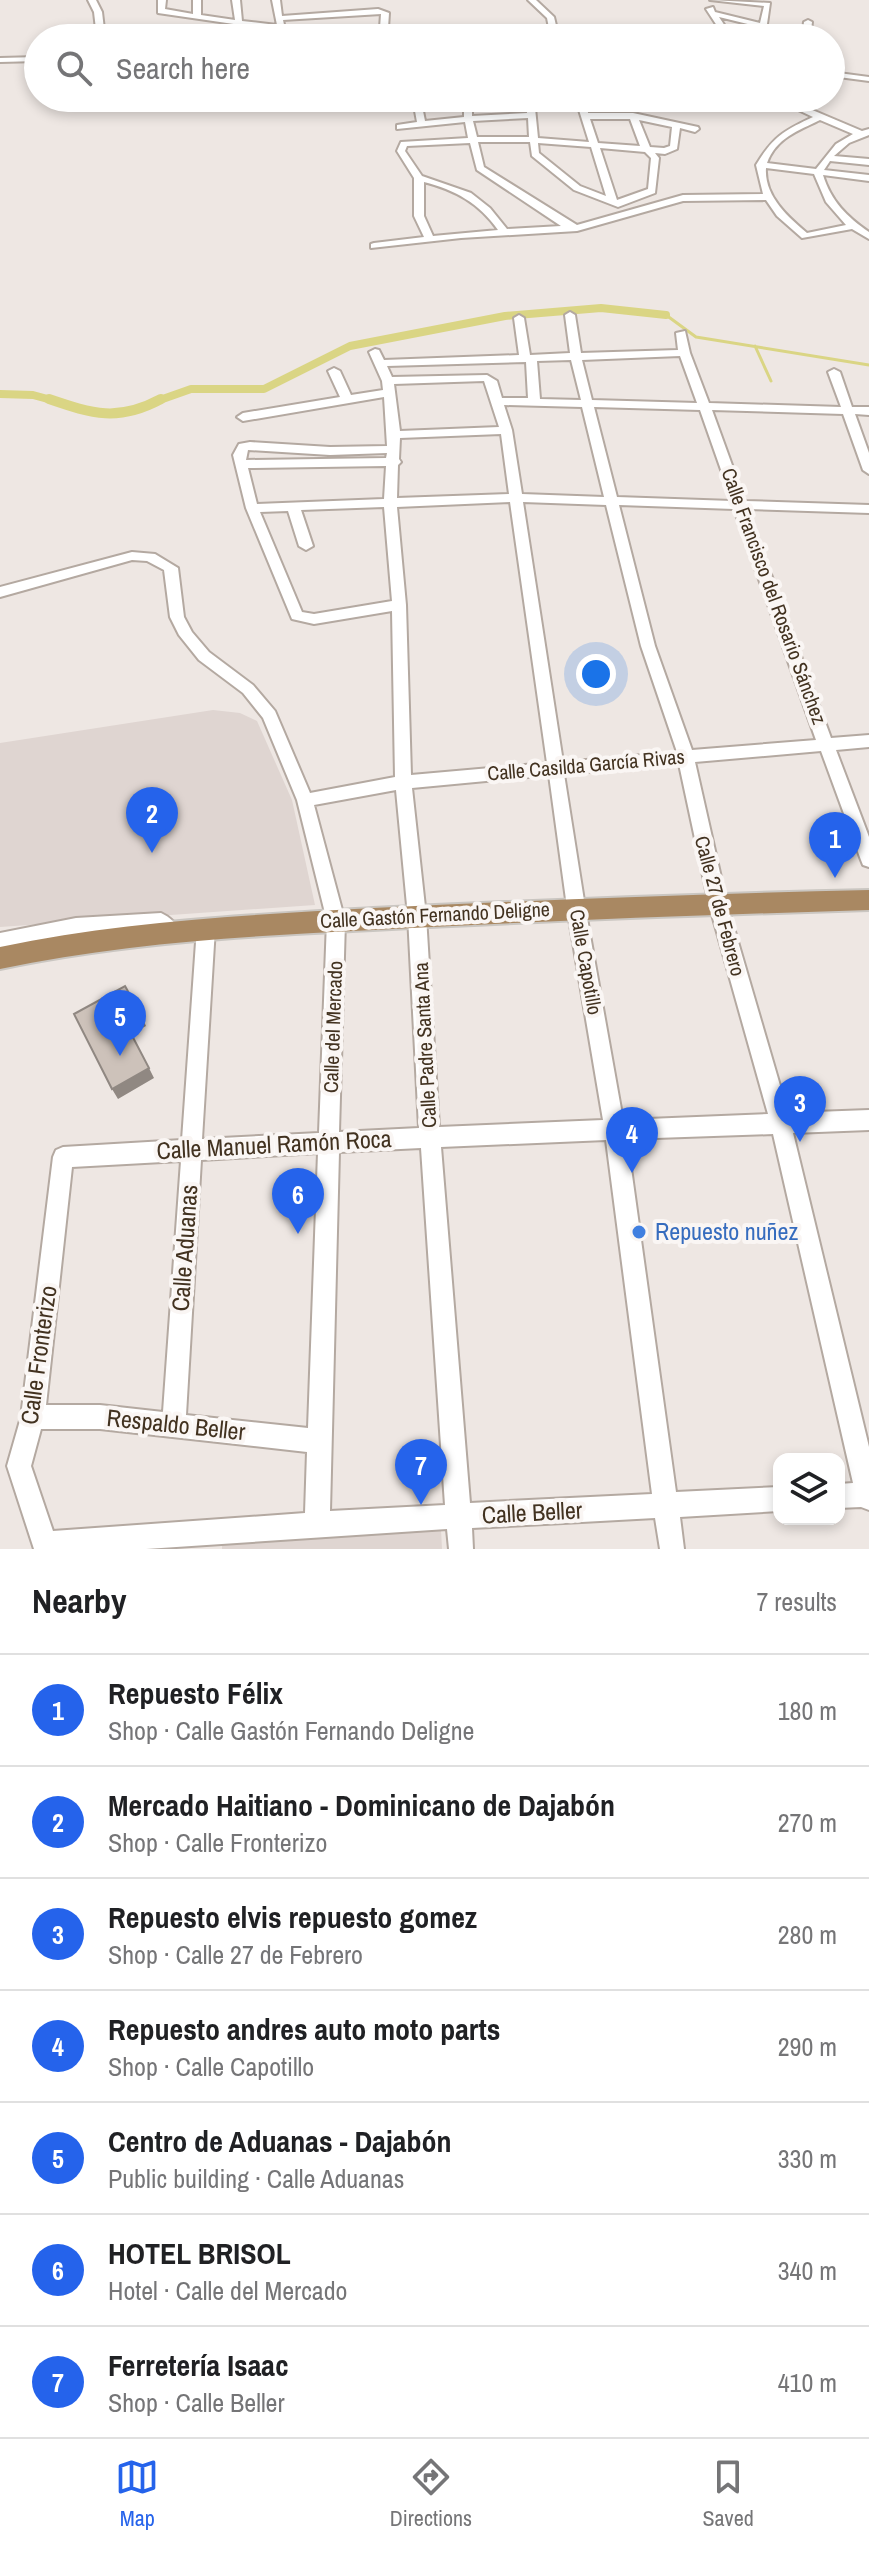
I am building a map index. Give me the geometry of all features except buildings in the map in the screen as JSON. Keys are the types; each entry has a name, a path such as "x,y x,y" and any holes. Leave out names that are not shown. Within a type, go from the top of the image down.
{"main road":[{"name":"Calle Gastón Fernando Deligne","path":"1,952 206,928 576,907 869,900"}],"street":[{"path":"92,0 99,24"},
{"path":"162,0 161,11 247,24"},
{"path":"197,0 197,17"},
{"path":"236,0 239,23"},
{"path":"276,0 280,24"},
{"path":"332,0 338,24"},
{"path":"532,0 550,17 552,24"},
{"path":"707,0 719,24"},
{"path":"714,0 768,4 764,24"},
{"path":"279,18 382,11 385,13 384,24"},
{"path":"712,13 756,24"},
{"path":"0,60 24,59"},
{"path":"845,76 869,79"},
{"path":"419,112 422,125"},
{"path":"468,112 476,161 480,168 568,226 577,228"},
{"path":"531,112 535,154 546,165 577,188 632,211"},
{"path":"585,112 615,203"},
{"path":"808,112 865,133"},
{"path":"400,127 531,115"},
{"path":"585,116 633,116 695,129"},
{"path":"615,203 652,191 655,158 644,146 633,116"},
{"path":"819,117 785,134 772,146 760,165 762,191 790,225 805,236 853,226"},
{"path":"429,238 419,216 419,178 401,151 404,144 474,138 534,139 651,151 674,147 676,125"},
{"path":"865,133 840,144 818,173 822,191 830,204 853,226 869,236"},
{"path":"827,158 869,162"},
{"path":"760,165 869,178"},
{"path":"419,178 471,196 491,212 504,232"},
{"path":"374,246 429,238 577,228 683,198 768,197"},
{"name":"Calle 27 de Febrero","path":"570,315 576,358 648,646 686,756 718,904 781,1123 869,1495"},
{"path":"519,318 534,400"},
{"name":"Calle Francisco del Rosario Sánchez","path":"681,333 684,353 869,860"},
{"path":"528,359 684,353"},
{"name":"Calle Padre Santa Ana","path":"461,1549 417,916 403,782 399,605 390,504 394,449 389,386 377,358 528,359"},
{"path":"334,371 347,399"},
{"path":"834,372 869,470"},
{"name":"Calle Capotillo","path":"389,386 487,378 491,381 506,430 576,907 615,1129 672,1549"},
{"path":"243,417 347,399 389,386"},
{"path":"498,401 869,411"},
{"path":"399,605 314,619 297,616 252,508 241,464 394,449 506,430"},
{"path":"252,508 517,498 869,509"},
{"path":"293,507 306,546"},
{"name":"Calle del Mercado","path":"0,592 132,556 150,557 171,568 177,617 186,635 204,656 248,689 270,715 305,800 336,921 317,1524"},
{"name":"Calle Casilda García Rivas","path":"305,800 403,782 869,741"},
{"name":"Calle Aduanas","path":"174,1423 206,928"},
{"name":"Calle Manuel Ramón Roca","path":"63,1157 430,1137 869,1120"},
{"name":"Calle Fronterizo","path":"46,1546 19,1466 33,1417 63,1157"},
{"name":"Respaldo Beller","path":"33,1417 100,1417 174,1423 319,1441"},
{"path":"845,1496 869,1495"},
{"name":"Calle Beller","path":"46,1546 317,1524 773,1499"}],"shaded area":[{"path":"213,710 240,713 257,721 292,800 315,905 0,927 0,743"},
{"path":"441,1529 442,1549 222,1549 222,1541"}],"waterway":[{"path":"157,401 191,389 264,389 350,346 505,316 601,308 666,315"},
{"path":"666,315 696,337 755,347"},
{"path":"755,347 869,365"},
{"path":"755,347 771,381"},
{"path":"0,394 33,395 55,401"},
{"path":"49,399 55,401"},
{"path":"55,401 92,412 118,413 132,411 161,399"}],"place":[{"name":"Mercado Haitiano - Dominicano de Dajabón","path":"152,853"},
{"name":"Repuesto Félix","path":"835,878"},
{"name":"Centro de Aduanas - Dajabón","path":"120,1056"},
{"name":"Repuesto elvis repuesto gomez","path":"800,1142"},
{"name":"Repuesto andres auto moto parts","path":"632,1173"},
{"name":"Repuesto nuñez","path":"639,1232"},
{"name":"HOTEL BRISOL","path":"298,1234"},
{"name":"Ferretería Isaac","path":"421,1505"}]}
